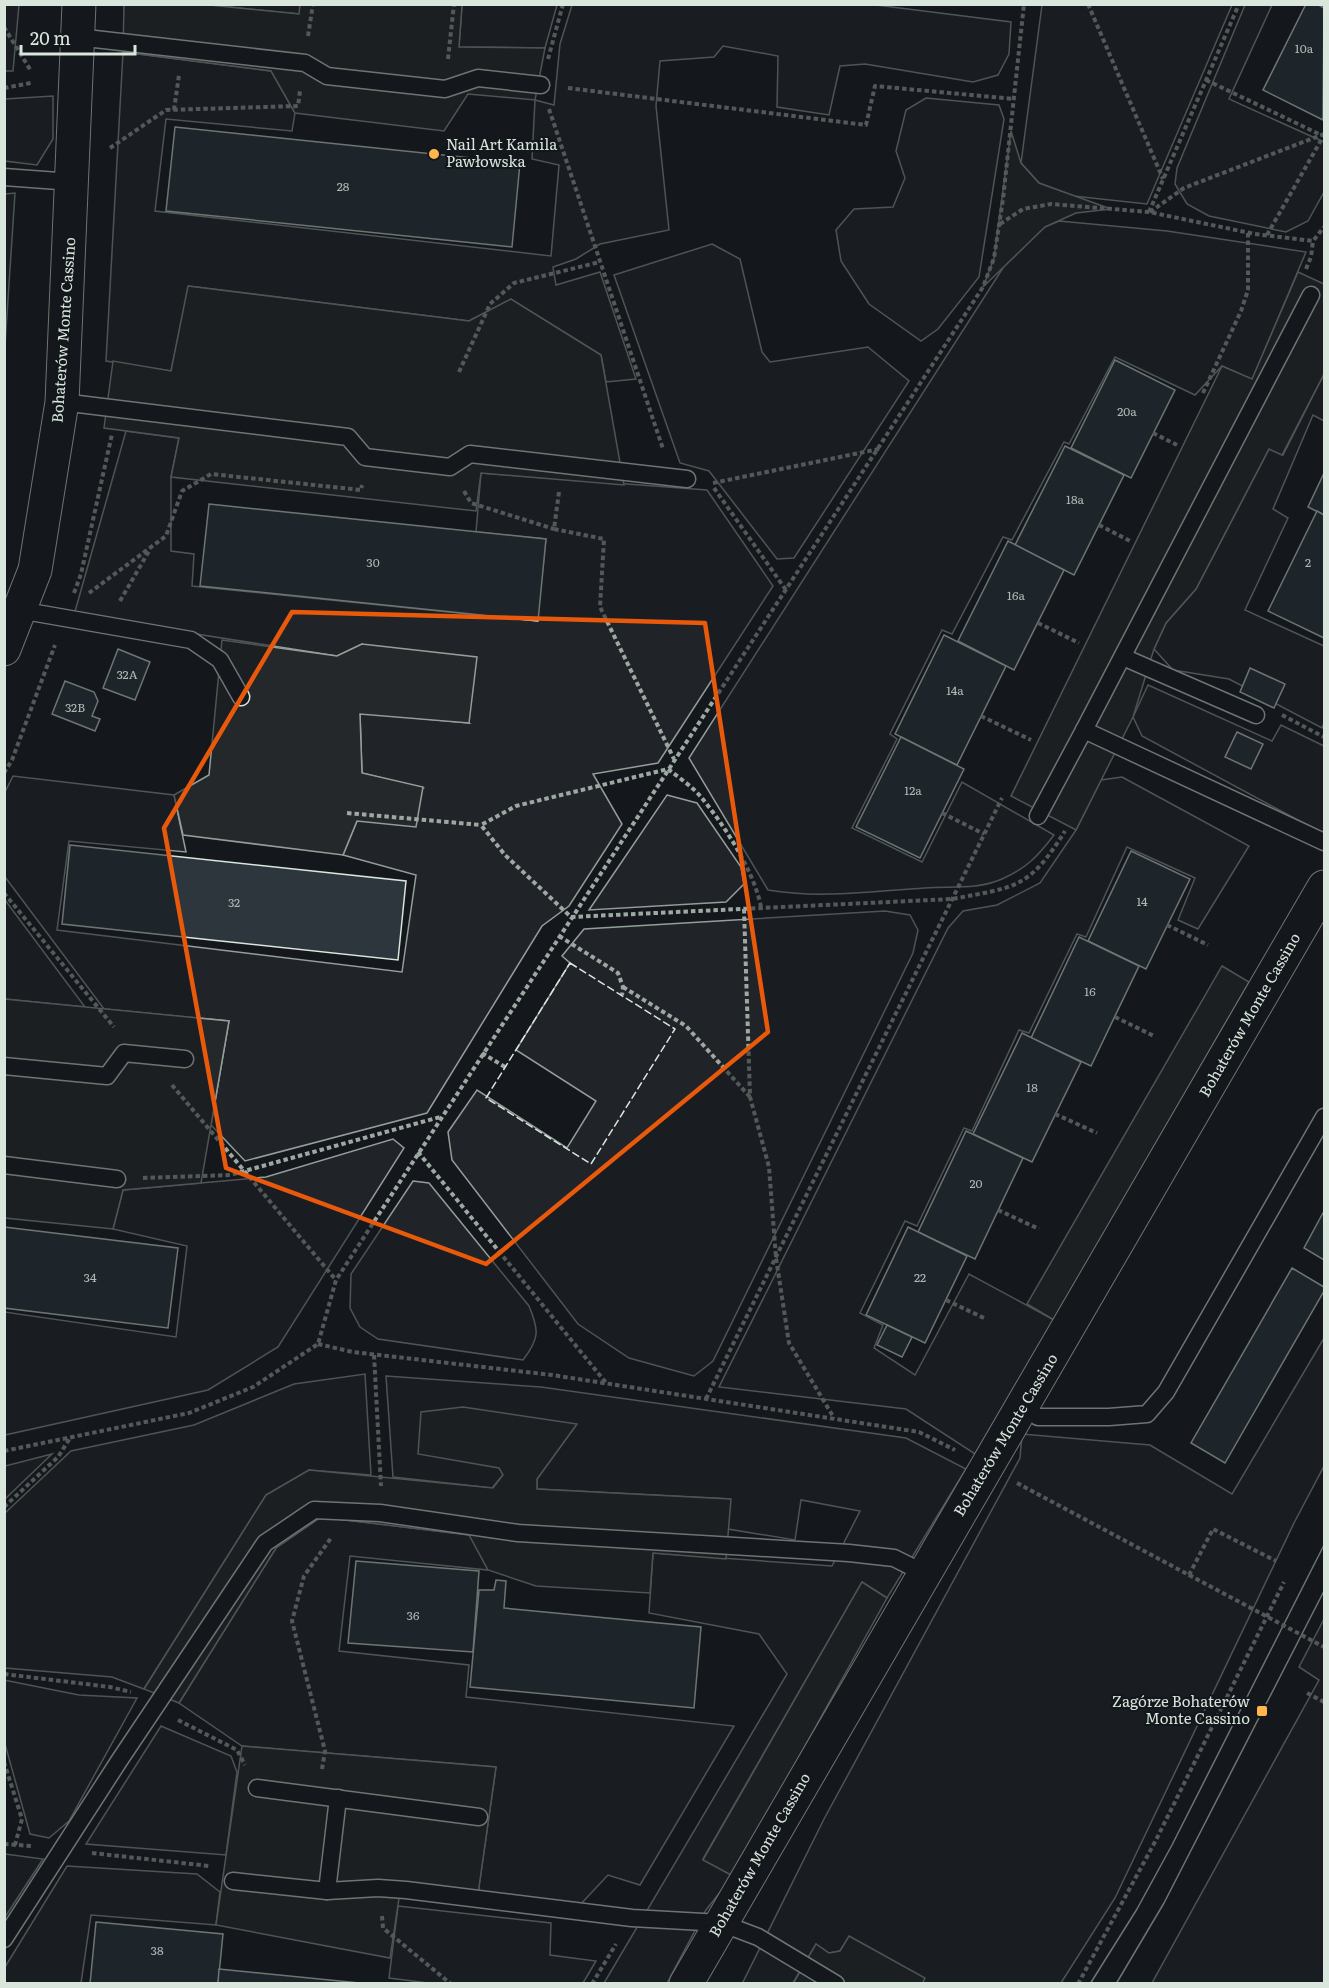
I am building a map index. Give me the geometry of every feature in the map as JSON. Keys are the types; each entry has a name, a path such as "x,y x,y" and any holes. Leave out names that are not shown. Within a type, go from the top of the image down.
{"street":[{"name":"Bohaterów Monte Cassino","path":"4,649 34,570 62,402 79,4"},
{"name":"Bohaterów Monte Cassino","path":"686,1983 924,1573 1023,1408 1324,887"}],"lane":[{"path":"77,37 304,63 327,76 445,89 478,78 541,85"},
{"path":"4,177 72,182"},
{"path":"1038,816 1311,296"},
{"path":"62,402 348,437 365,457 450,467 470,454 680,479"},
{"path":"20,610 191,640 220,660 241,697"},
{"path":"1123,657 1256,715"},
{"path":"1084,730 1324,842"},
{"path":"4,1066 107,1076 124,1053 185,1059"},
{"path":"1023,1408 1038,1417 1109,1417 1147,1414 1166,1392 1324,1117"},
{"path":"4,1165 117,1179"},
{"path":"4,1939 265,1543 314,1510 380,1513 518,1533 849,1553 894,1558 924,1573"},
{"path":"257,1788 479,1816"},
{"path":"327,1891 338,1798"},
{"path":"233,1881 327,1891 378,1888 632,1918 721,1923 758,1937 836,1983"}],"path":[{"path":"445,89 454,4"},
{"path":"563,4 541,85 600,262 680,479 711,484 879,449"},
{"path":"4,1451 189,1413 253,1387 318,1344 336,1280 983,287 994,258 999,224 1024,4"},
{"path":"1088,4 1163,179"},
{"path":"1149,212 1239,4"},
{"path":"4,27 31,71"},
{"path":"108,149 165,110 297,106 304,63"},
{"path":"1206,80 1323,134"},
{"path":"4,88 31,83"},
{"path":"541,85 866,125 875,86 1014,99"},
{"path":"1149,212 1184,188 1323,134"},
{"path":"1267,235 1323,134"},
{"path":"999,224 1023,209 1051,204 1149,212 1248,233 1313,241"},
{"path":"1305,273 1311,257 1313,241 1324,227"},
{"path":"1203,393 1241,311 1248,290 1248,233"},
{"path":"459,372 476,328 490,304 513,283 600,262"},
{"path":"1153,433 1177,445"},
{"path":"87,594 166,536 182,491 211,474 361,490 365,457"},
{"path":"554,529 562,465"},
{"path":"450,467 471,503 554,529 604,539 600,607 674,760"},
{"path":"711,484 786,590"},
{"path":"1099,525 1130,541"},
{"path":"106,626 151,547"},
{"path":"1038,623 1079,643"},
{"path":"1256,715 1276,712 1324,737"},
{"path":"981,716 1031,740"},
{"path":"347,813 481,825 516,806 668,769"},
{"path":"668,769 700,796 748,867 757,887 761,908"},
{"path":"706,1399 1002,798"},
{"path":"942,813 984,834"},
{"path":"481,825 505,855 571,917 952,899 1002,890 1027,880 1045,864 1065,831"},
{"path":"744,909 750,1097 769,1167 776,1258 789,1343 835,1419"},
{"path":"1167,925 1208,945"},
{"path":"559,936 618,973 623,987 622,996"},
{"path":"623,987 686,1026 750,1097"},
{"path":"1115,1017 1154,1036"},
{"path":"482,1053 505,1068"},
{"path":"1055,1114 1097,1132"},
{"path":"117,1179 230,1175 441,1116"},
{"path":"418,1152 607,1384"},
{"path":"243,1171 336,1280"},
{"path":"998,1210 1039,1230"},
{"path":"946,1300 986,1319"},
{"path":"318,1344 374,1355 607,1384 919,1431 1324,1647"},
{"path":"374,1355 381,1479"},
{"path":"4,1507 58,1457 70,1437"},
{"path":"1190,1575 1213,1529 1276,1561"},
{"path":"318,1795 325,1751 292,1621 304,1576 333,1535"},
{"path":"1078,1983 1156,1840 1284,1582"},
{"path":"4,1674 110,1687 137,1693 155,1708"},
{"path":"1307,1693 1324,1702"},
{"path":"188,1726 237,1750 257,1788"},
{"path":"4,1762 22,1818 15,1845"},
{"path":"4,1844 26,1846"},
{"path":"87,1852 217,1867 233,1881"},
{"path":"378,1888 383,1928 451,1983"},
{"path":"592,1983 632,1918"}],"highlighted area":[{"path":"292,612 705,623 768,1032 486,1264 226,1168 164,828"}],"shaded area":[{"path":"5,4 19,5 13,71 5,71"},
{"path":"124,4 209,5 299,14 300,5 462,5 459,47 545,48 535,100 468,94 444,131 295,113 271,71 123,52"},
{"path":"868,4 1011,22 1009,54 998,75 973,82 865,64 840,66 829,115 777,107 778,56 723,46 714,57 660,61 656,106 669,230 600,244 576,259 553,267 556,285 600,272 636,379 606,382 601,355 511,299 469,321 189,286 171,371 106,361 123,52 271,71 295,113 292,131 166,119 155,211 551,256 559,165 532,159 535,100 554,105 560,44 572,5"},
{"path":"209,5 300,5 300,14"},
{"path":"462,5 557,5 545,48 459,47"},
{"path":"1042,5 1232,5 1147,204 1073,196 1039,183 1021,163"},
{"path":"1245,5 1272,5 1229,99 1324,142 1324,192 1308,221 1286,232 1209,216 1187,204 1175,184 1177,168"},
{"path":"53,96 53,139 37,165 5,161 5,99"},
{"path":"926,98 999,105 1004,119 979,277 938,329 921,341 869,304 841,261 836,230 854,209 893,207 905,178 896,151 906,110"},
{"path":"1011,131 1021,163 1039,183 1111,209 1076,213 1045,227 983,287 994,258"},
{"path":"15,193 5,345 5,194"},
{"path":"1059,221 1167,231 1306,252 1252,380 1222,366 1195,395 1115,357 1069,444 1064,442 1012,540 1003,537 952,634 942,630 890,734 897,739 852,828 922,862 962,782 1054,835 1043,849 1018,870 1002,879 983,885 827,894 768,890 689,758 1008,260 1044,227"},
{"path":"712,244 740,259 762,352 770,362 868,347 909,381 794,558 777,559 709,471 680,463 614,275"},
{"path":"1298,272 1324,284 1324,374 1282,455 1269,449 1196,589 1166,623 1154,649 1133,717 1076,830 1011,796 1222,366 1252,379"},
{"path":"188,286 469,321 511,299 601,355 624,485 481,473 476,511 171,477 179,438 104,428 113,361 171,371"},
{"path":"1324,374 1324,421 1313,415 1273,509 1288,518 1245,610 1324,646 1324,723 1322,728 1229,679 1173,670 1154,649 1166,623 1196,589 1269,449 1283,455"},
{"path":"126,431 179,438 171,477 171,551 194,554 192,586 537,621 546,539 476,532 481,473 707,490 773,586 658,763 593,774 622,824 569,906 542,926 427,1113 245,1161 211,1125 229,1021 104,1009 5,877 5,792 13,776 174,795 186,852 69,841 57,930 402,972 416,875 343,855 357,821 423,788 362,773 360,713 469,723 362,644 337,656 74,615"},
{"path":"222,640 337,656 362,644 477,657 469,723 360,714 362,773 423,787 416,827 357,821 343,855 183,835 174,795 209,775"},
{"path":"1148,685 1272,741 1281,725 1324,746 1324,830 1322,832 1296,819 1142,736 1133,717"},
{"path":"1122,777 1249,846 1198,929 1178,920 1195,878 1127,847 1086,937 1077,934 1029,1033 1019,1030 972,1131 964,1128 917,1226 905,1221 860,1313 883,1325 874,1348 915,1375 969,1274 1054,1320 975,1454 906,1409 719,1387 948,928 963,911 997,905 1040,883 1076,830 1101,780"},
{"path":"667,795 697,803 741,867 744,884 726,902 589,910"},
{"path":"5,900 85,1007 5,999"},
{"path":"885,911 910,915 918,930 913,953 713,1361 694,1376 629,1358 578,1324 452,1160 448,1132 477,1090 567,1148 596,1101 516,1050 570,963 562,956 584,929"},
{"path":"1222,966 1249,982 1054,1320 1027,1304"},
{"path":"4,999 229,1021 201,1183 123,1190 113,1229 5,1218"},
{"path":"393,1139 404,1148 278,1347 208,1390 5,1435 5,1312 176,1337 187,1246 113,1229 123,1190 266,1177"},
{"path":"413,1181 429,1183 529,1306 535,1321 536,1334 533,1346 523,1360 378,1339 360,1327 350,1308 351,1274"},
{"path":"1324,1338 1324,1466 1294,1523 1115,1898 1061,1983 922,1983 924,1979 849,1937 840,1951 829,1953 816,1944 793,1983 742,1984 824,1819 1020,1458 1022,1434 1150,1445 1232,1494"},
{"path":"365,1374 371,1475 309,1470 266,1495 144,1689 112,1677 5,1668 5,1513 71,1451 194,1425 294,1384"},
{"path":"386,1376 541,1387 906,1438 966,1469 887,1598 862,1582 703,1859 733,1876 706,1910 667,1983 604,1983 787,1674 759,1634 649,1613 653,1553 832,1566 860,1511 801,1500 795,1540 728,1529 730,1499 537,1489 537,1479 576,1425 500,1468 503,1475 492,1488 393,1477"},
{"path":"463,1407 577,1424 537,1479 537,1489 731,1499 726,1559 653,1553 650,1593 536,1586 488,1570 469,1535 321,1517 276,1548 179,1703 144,1689 266,1495 309,1470 493,1488 503,1475 499,1468 418,1454 421,1412"},
{"path":"52,1454 5,1499 5,1466"},
{"path":"321,1517 470,1535 488,1570 350,1556 339,1651 469,1665 466,1697 734,1726 640,1885 608,1875 578,1907 478,1894 496,1767 242,1746 179,1703 276,1548"},
{"path":"862,1582 887,1598 733,1876 703,1860"},
{"path":"1324,1619 1324,1983 1152,1983 1319,1680 1299,1667"},
{"path":"4,1680 79,1695 137,1698 69,1821 49,1838 30,1834 5,1744"},
{"path":"161,1726 231,1756 237,1772 226,1855 86,1844"},
{"path":"242,1746 496,1767 478,1894 401,1885 390,1958 216,1925"},
{"path":"4,1854 43,1859 5,1917"},
{"path":"67,1866 197,1874 220,1892 216,1925 91,1915 81,1983 5,1983 5,1967"},
{"path":"398,1906 551,1923 550,1955 596,1961 583,1983 436,1984 389,1978"},
{"path":"849,1936 925,1978 922,1984 793,1984 816,1944 829,1953 840,1951"}],"building":[{"path":"1306,4 1317,4 1324,8 1323,120 1263,90"},
{"path":"175,127 520,163 512,247 166,211"},
{"path":"1115,360 1175,390 1131,478 1071,448"},
{"path":"1065,446 1124,475 1074,575 1015,545"},
{"path":"1324,473 1324,515 1308,507"},
{"path":"209,504 546,539 538,621 200,586"},
{"path":"1317,511 1324,515 1324,638 1268,611"},
{"path":"1008,541 1064,570 1014,670 958,641"},
{"path":"944,635 1006,666 957,765 895,734"},
{"path":"118,649 150,662 135,700 103,688"},
{"path":"1250,668 1285,684 1274,708 1240,692"},
{"path":"65,681 94,692 98,701 92,716 100,719 95,731 52,714"},
{"path":"1237,732 1263,744 1251,769 1225,757"},
{"path":"901,737 964,769 920,858 856,827"},
{"path":"70,845 406,881 398,960 62,924"},
{"path":"1131,851 1190,879 1146,969 1088,941"},
{"path":"1079,937 1139,966 1091,1066 1031,1038"},
{"path":"1022,1033 1081,1062 1032,1162 973,1134"},
{"path":"966,1131 1023,1158 975,1259 918,1232"},
{"path":"1324,1211 1324,1260 1304,1248"},
{"path":"4,1227 178,1248 168,1328 4,1308"},
{"path":"908,1227 967,1256 925,1343 866,1315"},
{"path":"1292,1268 1324,1287 1324,1291 1225,1463 1191,1443"},
{"path":"887,1325 912,1337 902,1357 877,1345"},
{"path":"356,1561 479,1571 473,1652 348,1643"},
{"path":"496,1580 506,1581 504,1608 701,1627 694,1708 470,1687 479,1590 494,1590"},
{"path":"96,1922 223,1934 218,1984 90,1984"},
{"path":"219,1969 370,1984 218,1984"}],"tram line":[{"path":"1090,1984 1137,1909 1172,1845 1324,1545"},
{"path":"1116,1984 1164,1903 1324,1591"}],"fence":[{"path":"570,963 675,1029 591,1164 486,1098 570,963"}],"place":[{"name":"Nail Art Kamila Pawłowska","path":"434,154"},
{"name":"Zagórze Bohaterów Monte Cassino","path":"1262,1711"}]}
